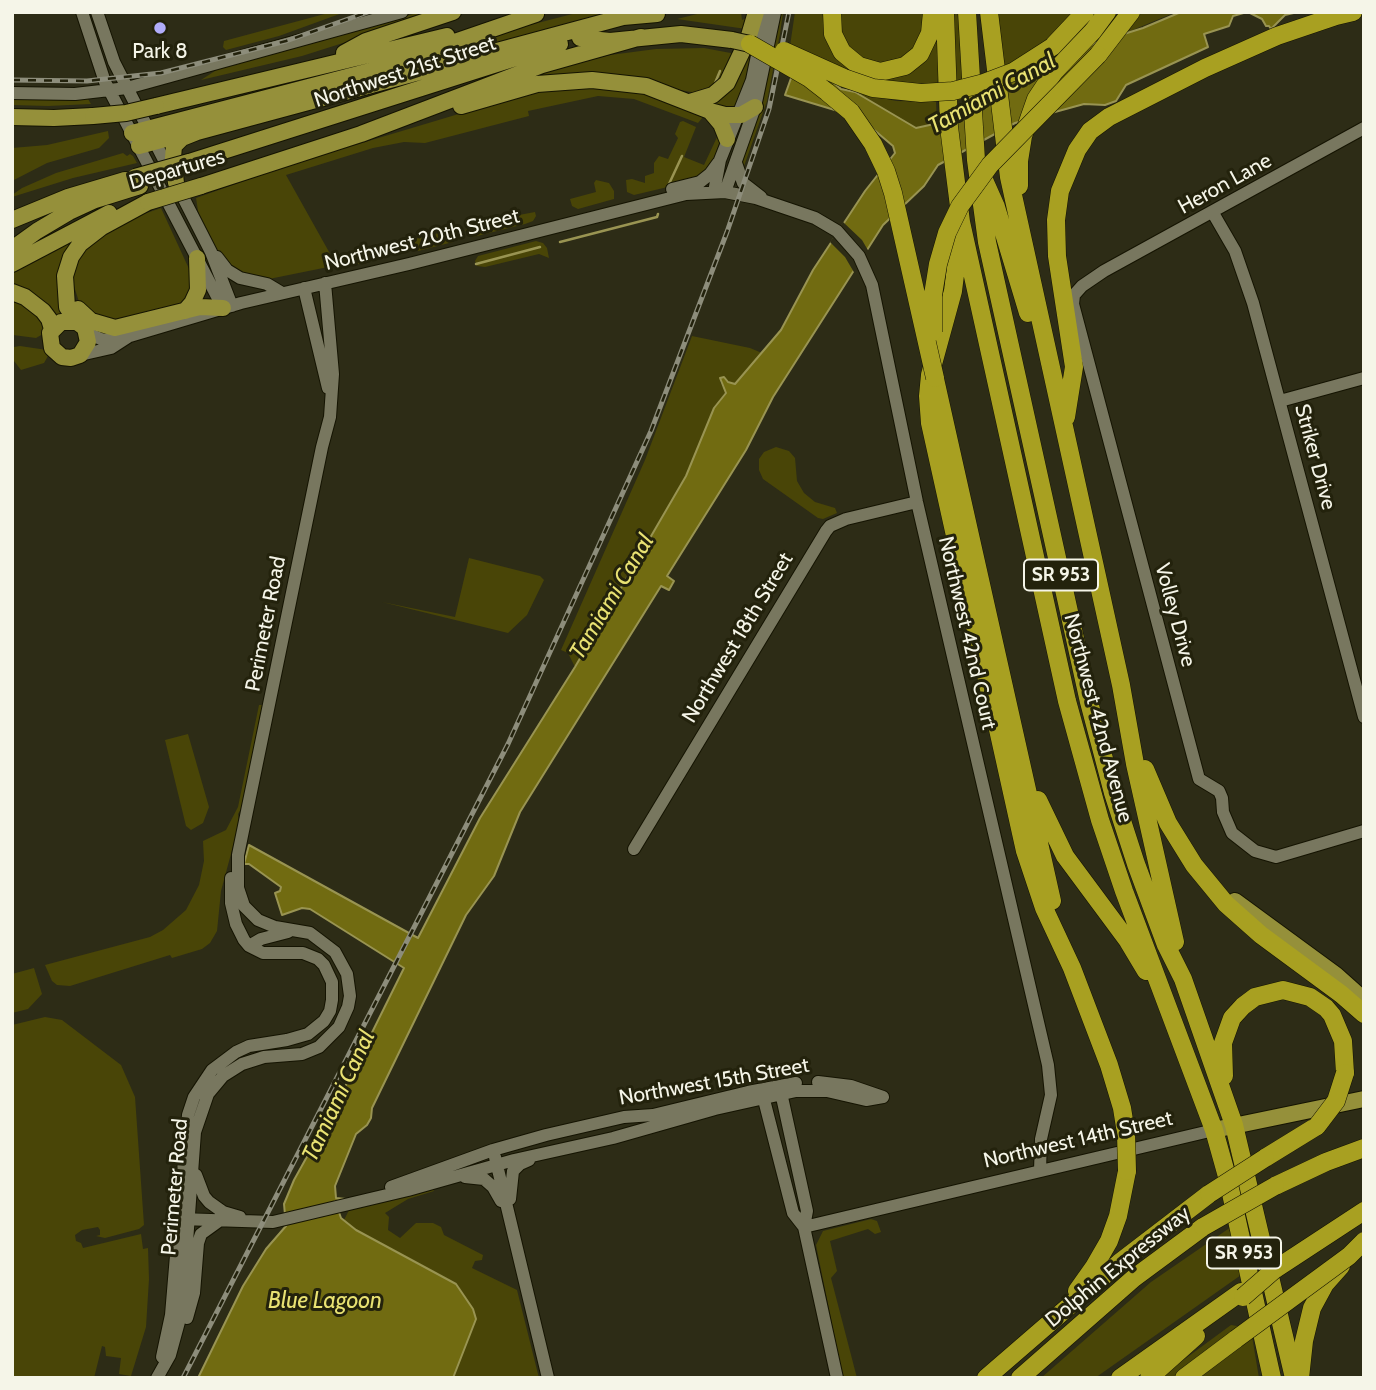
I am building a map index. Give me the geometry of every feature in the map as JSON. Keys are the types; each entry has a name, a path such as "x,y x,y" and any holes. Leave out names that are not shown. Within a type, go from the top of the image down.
{"highway":[{"path":"832,12 833,34 842,52 859,66 880,72 905,66 920,54 930,33 932,12"},
{"name":"Northwest 42nd Avenue","path":"945,12 953,173 961,222 1072,722 1108,846 1169,1015 1214,1129 1272,1378"},
{"name":"Northwest 42nd Avenue","path":"967,12 976,160 994,275 1103,757 1136,864 1183,979 1234,1125 1294,1378"},
{"path":"989,12 1004,146 1019,221 1183,979"},
{"path":"741,42 780,50 873,88 921,93 953,90 992,81 1027,65 1052,47 1086,12"},
{"path":"1019,221 1019,161 1027,122 1044,85 1107,12"},
{"path":"935,377 932,310 935,279 944,240 956,213 971,188 990,165 1098,55 1131,12"},
{"path":"1064,428 1074,367 1057,256 1056,220 1060,191 1077,150 1090,131 1109,117 1205,68 1277,36 1353,12"},
{"path":"741,42 808,78 850,112 873,144 886,171 951,445 1048,884 1072,968 1114,1079 1126,1133 1127,1171 1118,1216 1102,1254 1082,1285 1046,1325"},
{"path":"976,160 996,207 1033,331 1050,366"},
{"path":"961,222 956,279 930,375 930,423 1026,851 1048,918 1072,968"},
{"path":"1121,685 1145,769 1168,823 1194,865 1226,904 1364,1014"},
{"path":"1018,740 1038,802 1059,846 1138,956 1169,1015"},
{"path":"986,1378 1147,1240 1209,1194 1317,1126 1334,1105 1345,1073 1342,1034 1328,1010 1304,994 1274,991 1247,1002 1227,1027 1222,1054 1225,1097"},
{"name":"Dolphin Expressway","path":"1020,1378 1134,1278 1203,1227 1275,1186 1314,1167 1364,1148"},
{"path":"1120,1378 1274,1270 1364,1211"},
{"path":"1184,1378 1364,1243"},
{"path":"1300,1378 1304,1341 1312,1308 1334,1273 1364,1243"},
{"path":"1149,1378 1242,1294"}],"main road":[{"path":"323,64 366,41 453,12"},
{"path":"690,102 713,95 727,83 748,39 756,12"},
{"path":"143,137 370,71 540,13"},
{"name":"Northwest 21st Street","path":"12,117 46,118 126,113 540,13"},
{"path":"176,183 172,155 174,146 182,138 197,132 623,17 660,13"},
{"name":"Northwest 21st Street","path":"137,182 161,170 660,13"},
{"path":"580,38 610,41 696,34 741,42"},
{"path":"360,134 531,69 640,37"},
{"path":"360,134 524,87 564,81 592,80 633,84 664,92 709,111 737,116 755,107"},
{"path":"709,111 721,124 727,139"},
{"path":"143,137 197,132"},
{"name":"Departures","path":"14,258 134,204 201,186 360,134"},
{"path":"14,258 37,231 69,212 137,182"},
{"name":"Departures","path":"12,220 68,197 137,182"},
{"path":"12,292 25,297 49,319 52,329 50,343 54,352 66,358 80,355 86,347 82,327 67,307 66,270 71,257 80,244 102,227 148,202"},
{"path":"185,311 198,290 204,255"},
{"path":"67,289 76,307 85,317 109,327 128,326 200,307 228,307"},
{"path":"52,329 61,322 82,327"},
{"path":"1168,823 1207,872 1238,903 1336,975 1364,1000"},
{"name":"Northwest 14th Street","path":"1214,1129 1364,1098"}],"street":[{"path":"82,12 92,50 109,92 176,183 204,255 240,278 267,284 282,293"},
{"path":"97,12 143,137 228,307"},
{"path":"12,93 41,95 109,92 402,12"},
{"path":"625,209 634,199 700,182 710,174 720,160 752,80 766,12"},
{"path":"720,192 736,163 755,107 775,12"},
{"name":"Heron Lane","path":"1104,271 1364,128"},
{"path":"720,160 720,192"},
{"path":"736,163 743,183 764,200"},
{"name":"Northwest 42nd Court","path":"720,192 764,200 815,218 837,231 863,263 874,295 917,502 1050,1074 1051,1095 1041,1139 1040,1171"},
{"name":"Northwest 20th Street","path":"82,327 103,340 130,336 282,293 409,264 673,197 720,192"},
{"name":"Striker Drive","path":"1213,213 1245,278 1364,717"},
{"name":"Volley Drive","path":"1104,271 1082,286 1074,295 1073,304 1199,779 1219,791 1223,798 1223,813 1232,833 1255,851 1276,857 1364,831"},
{"name":"Perimeter Road","path":"157,1378 170,1355 182,1311 188,1115 194,1097 202,1082 223,1060 249,1046 308,1034 324,1021 330,1011 332,982 324,965 318,959 303,953 262,953 249,946 239,934 231,903 232,875 239,855 332,402 326,283"},
{"name":"Perimeter Road","path":"304,288 332,402"},
{"name":"Northwest 20th Street","path":"80,355 111,348 130,336"},
{"path":"1280,401 1364,378"},
{"name":"Northwest 18th Street","path":"634,849 825,531 846,519 917,502"},
{"name":"Perimeter Road","path":"157,1378 171,1315 193,1167 195,1132 208,1094 223,1076 252,1059 295,1056 309,1051 333,1035 344,1019 350,996 347,974 327,944 310,933 266,925 251,915 240,899 239,855"},
{"path":"240,899 249,946 270,936 298,930"},
{"name":"Northwest 15th Street","path":"345,1205 493,1150 624,1117 653,1115 762,1093 824,1082 867,1090 883,1097 866,1100 814,1090 780,1090"},
{"path":"780,1090 807,1211 804,1227 837,1378"},
{"path":"762,1093 793,1213 804,1227"},
{"name":"Northwest 15th Street","path":"185,1219 267,1223 594,1143 762,1093"},
{"path":"590,1125 597,1133 594,1143"},
{"name":"Northwest 14th Street","path":"804,1227 1214,1129"},
{"path":"773,1141 781,1133 786,1132 791,1136"},
{"path":"493,1150 548,1378"},
{"path":"510,1219 513,1171 520,1164 536,1157"},
{"path":"193,1167 204,1196 215,1207 223,1212 267,1223"},
{"path":"451,1177 477,1177 487,1181 493,1186 510,1219"},
{"path":"170,1355 184,1326 194,1293 201,1234 219,1221"}],"shaded area":[{"path":"332,12 345,12 279,36 226,50 223,47 224,41"},
{"path":"420,12 441,12 302,56 201,80 218,69"},
{"path":"580,12 628,12 178,131 178,126"},
{"path":"705,12 741,12 742,20 747,18 746,29 677,19"},
{"path":"779,12 783,12 767,101 743,169 740,165"},
{"path":"795,12 827,12 829,38 882,77 938,30 937,84 885,82 840,68 790,46"},
{"path":"839,12 927,12 926,28 908,58 873,65 851,53 838,25"},
{"path":"951,12 959,12 964,79 963,98 957,101"},
{"path":"997,12 1073,12 1049,39 1005,67"},
{"path":"1140,12 1176,12 1128,32"},
{"path":"704,48 736,54 715,88 697,93 674,89 514,85 543,72 610,55 656,49"},
{"path":"746,57 753,60 738,105 726,111 710,102"},
{"path":"559,88 633,88 714,120 721,138 709,171 693,181 634,195 627,192 626,180 645,183 645,176 654,173 654,163 659,156 668,159 678,138 675,134 680,122 696,127 684,157 704,165 718,135 713,121 703,117 698,123 634,99 598,96 528,111 529,116 425,143 404,142 373,148 286,175 333,259 372,251 371,260 364,264 343,264 264,280 234,270 217,252 199,217 196,198 295,163 522,95"},
{"path":"855,92 896,101 936,102 937,122 915,128"},
{"path":"12,99 88,99 91,104 12,105"},
{"path":"108,131 109,138 99,148 47,163 12,181 12,148 47,145"},
{"path":"123,153 133,156 137,163 73,178 12,197 22,188 56,173"},
{"path":"596,180 609,183 614,191 614,199 578,209 572,206 570,199 596,192"},
{"path":"161,208 190,271 190,294 180,305 115,321 95,317 79,302 74,286 74,269 80,254 102,233"},
{"path":"517,211 519,215 535,212 536,216 533,221 525,224 473,237 465,230 487,222 487,219 492,218 493,221 506,218 506,214"},
{"path":"455,229 458,235 453,242 418,251 410,247 415,239"},
{"path":"85,231 60,268 57,286 62,316 55,319 12,288 12,270"},
{"path":"536,241 547,248 549,258 539,254 485,267 477,266 475,261 478,256"},
{"path":"12,297 45,321 43,334 36,338 13,335"},
{"path":"692,336 762,353 735,384 724,377 720,382 726,392 714,408 686,476 575,667 568,653 561,650 645,460"},
{"path":"14,347 47,350 48,356 44,363 21,370 14,361 13,350"},
{"path":"776,447 789,451 795,458 797,481 804,493 815,502 835,508 837,513 823,519 818,518 763,479 759,470 759,459 764,452"},
{"path":"469,558 540,576 544,580 527,615 508,633 382,602 455,617"},
{"path":"259,705 262,705 242,807 238,814 239,824 221,891 217,931 210,943 202,949 172,958 170,955 70,986 57,985 52,981 45,965 150,937 163,930 186,910 199,885 204,861 203,841 226,830 238,807"},
{"path":"188,734 209,807 203,823 191,830 186,826 165,740"},
{"path":"34,968 42,994 28,1009 12,1013 12,974"},
{"path":"45,1017 62,1020 121,1065 135,1097 144,1225 139,1229 105,1238 96,1236 100,1235 98,1227 82,1230 75,1235 76,1241 81,1243 83,1248 141,1234 143,1249 148,1248 146,1327 131,1376 119,1374 121,1358 106,1356 105,1347 102,1346 94,1378 12,1378 12,1025"},
{"path":"433,1189 434,1191 408,1199 385,1213 389,1217 388,1230 400,1238 416,1223 433,1223 441,1227 444,1235 483,1255 482,1260 475,1261 472,1268 517,1290 539,1378 453,1378 476,1319 456,1283 356,1230 344,1220 349,1210"},
{"path":"871,1219 877,1221 881,1232 875,1234 868,1229 830,1241 837,1271 831,1278 857,1378 843,1378 816,1245 823,1231"},
{"path":"1231,1227 1241,1275 1095,1378 1041,1378 1151,1282"},
{"path":"1231,1325 1243,1327 1252,1336 1259,1378 1159,1378"}],"water":[{"path":"1181,12 1247,12 1233,16 1229,26 1204,34 1208,47 1126,85 1116,101 1105,105 1084,104 1015,123 938,165 924,186 883,225 773,397 746,450 667,576 674,581 669,590 661,586 520,812 494,876 466,915 372,1108 371,1118 356,1134 335,1186 336,1198 346,1199 335,1201 341,1218 356,1230 456,1284 473,1309 476,1319 453,1378 198,1378 243,1286 266,1249 286,1226 284,1204 294,1180 339,1099 404,968 310,909 302,908 282,915 275,893 280,891 281,887 249,864 244,864 249,845 418,938 480,818 575,667 686,476 714,408 726,393 720,378 724,377 735,384 781,330 813,270 865,191 895,153 893,146 873,129 838,111 785,95 800,53 841,89 855,92 916,128 934,124 989,92 1095,43 1143,28"},
{"path":"1248,12 1298,12 1285,15 1271,29 1262,19"}],"pier":[{"path":"843,222 862,240 869,252 855,274 845,257 830,242"}],"waterway":[{"path":"715,83 720,71"},
{"path":"669,184 682,156"},
{"path":"560,242 657,217 658,214"},
{"path":"476,264 540,247"}],"railway":[{"path":"12,80 87,81 161,73 286,41 368,12"},
{"path":"183,1378 508,744 651,431 727,232 769,109 789,12"}],"place":[{"name":"Park 8","path":"160,28"}],"water label":[{"name":"Tamiami Canal","path":"992,94"},
{"name":"Tamiami Canal","path":"612,597"},
{"name":"Tamiami Canal","path":"339,1096"},
{"name":"Blue Lagoon","path":"325,1301"}]}
